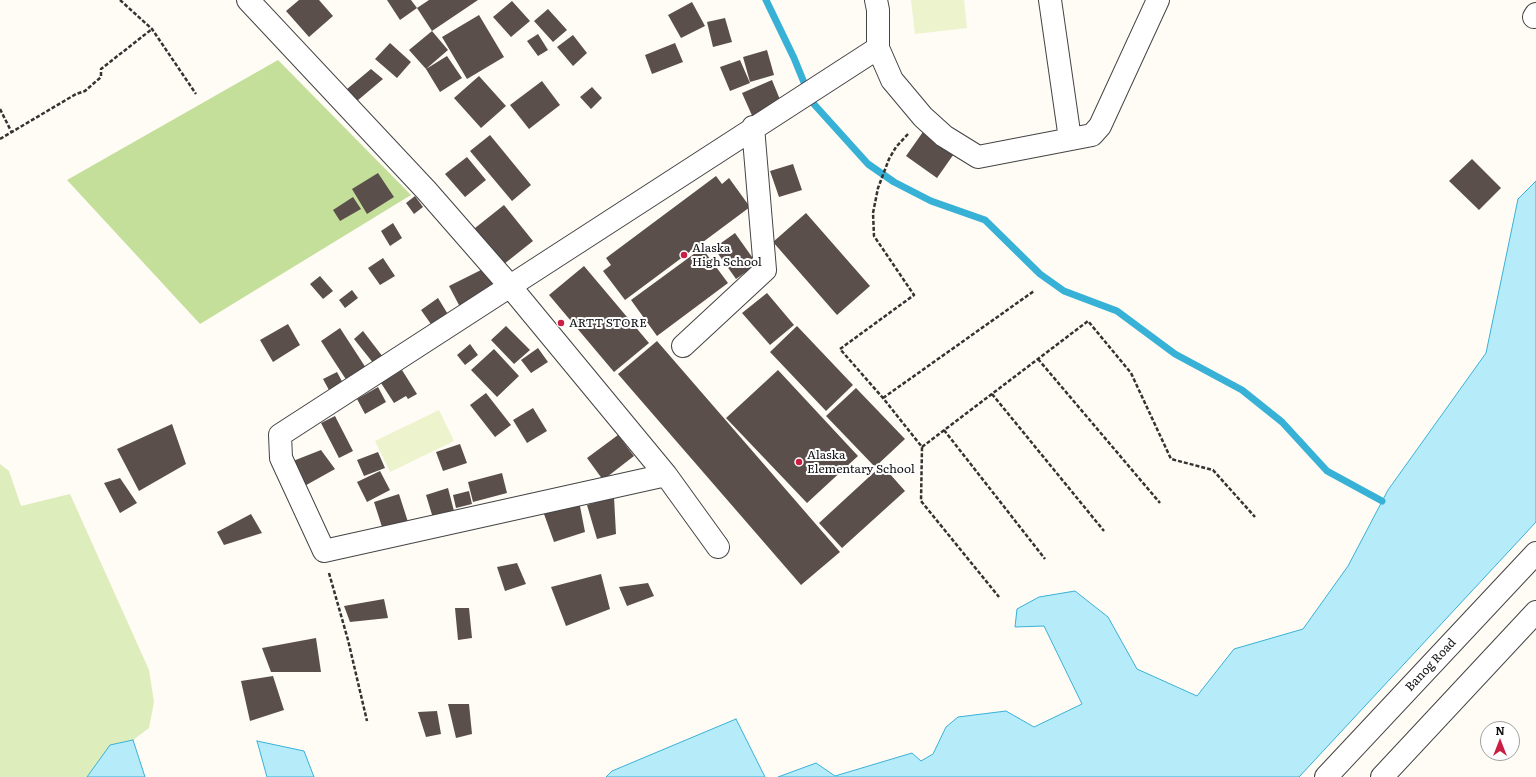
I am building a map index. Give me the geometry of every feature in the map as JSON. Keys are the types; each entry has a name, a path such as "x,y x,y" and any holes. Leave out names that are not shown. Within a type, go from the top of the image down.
{"street":[{"path":"248,0 426,190 509,285 666,475 718,547"},
{"path":"876,0 878,10 878,48 892,80 923,117 944,136 978,157 1092,135 1100,126 1158,0"},
{"path":"1050,0 1070,139"},
{"path":"666,475 324,551 281,458 280,435 509,285 878,48"},
{"path":"683,346 765,270 753,128"},
{"name":"Banog Road","path":"1326,777 1536,553"},
{"path":"1382,777 1536,612"}],"path":[{"path":"120,0 152,29 196,94"},
{"path":"0,139 76,94 85,91 101,77 101,69 152,29"},
{"path":"0,109 12,133"},
{"path":"923,117 896,147 888,160 878,188 873,213 874,236 914,295 840,349 883,398 922,446 921,501 999,597"},
{"path":"883,398 1034,291"},
{"path":"922,446 1088,321 1131,374 1171,459 1213,470 1255,517"},
{"path":"1038,359 1160,503"},
{"path":"992,394 1104,531"},
{"path":"944,430 1045,560"},
{"path":"324,551 348,640 367,721"}],"green space":[{"path":"911,0 964,0 967,28 915,34"},
{"path":"278,60 411,195 200,324 67,180"},
{"path":"439,410 454,441 390,472 375,441"},
{"path":"0,464 9,471 21,506 70,494 149,670 154,702 149,728 133,740 110,745 87,777 0,777"}],"water":[{"path":"1536,181 1536,522 1299,777 778,777 816,763 835,776 912,753 921,761 933,754 946,727 958,717 1006,711 1034,727 1082,704 1044,626 1015,627 1017,609 1039,597 1075,591 1108,617 1137,669 1197,696 1234,649 1303,629 1348,566 1388,490 1486,353 1518,199"},
{"path":"736,719 765,777 606,777 612,771"},
{"path":"133,740 145,777 87,777 110,745"},
{"path":"257,741 304,751 314,777 267,777"}],"building":[{"path":"299,0 319,0 333,16 309,37 286,11"},
{"path":"387,0 411,0 417,8 400,20"},
{"path":"429,0 478,0 432,31 417,8"},
{"path":"512,1 530,21 511,37 493,17"},
{"path":"692,2 705,26 681,38 668,15"},
{"path":"548,9 567,30 553,42 534,21"},
{"path":"479,15 504,57 467,79 442,37"},
{"path":"725,18 732,42 713,47 707,22"},
{"path":"432,31 448,50 426,69 409,50"},
{"path":"538,34 548,50 538,56 527,41"},
{"path":"573,35 587,53 573,66 557,47"},
{"path":"390,43 411,62 397,78 375,59"},
{"path":"675,43 683,62 652,74 645,55"},
{"path":"767,50 774,75 750,82 743,57"},
{"path":"447,56 462,78 440,92 426,69"},
{"path":"740,60 750,83 730,91 720,67"},
{"path":"371,69 383,79 357,101 347,89"},
{"path":"479,76 506,106 481,128 454,98"},
{"path":"772,80 783,107 754,120 742,93"},
{"path":"542,81 560,105 529,129 510,105"},
{"path":"592,87 602,98 591,109 580,97"},
{"path":"925,129 956,151 937,178 906,156"},
{"path":"490,135 531,185 512,201 470,151"},
{"path":"467,157 486,180 465,197 445,174"},
{"path":"1472,159 1501,188 1479,210 1449,181"},
{"path":"793,164 802,190 779,197 770,171"},
{"path":"378,173 394,197 367,214 352,189"},
{"path":"716,176 722,184 729,178 750,207 625,300 603,271 611,265 606,258"},
{"path":"415,196 423,207 414,214 406,203"},
{"path":"353,197 361,209 340,221 333,210"},
{"path":"504,205 533,241 499,268 470,232"},
{"path":"806,213 870,286 837,315 773,242"},
{"path":"393,223 402,238 390,246 381,231"},
{"path":"735,233 757,264 736,279 714,248"},
{"path":"702,248 728,283 657,336 631,300"},
{"path":"383,258 395,276 380,285 368,268"},
{"path":"584,266 649,343 614,372 549,295"},
{"path":"487,267 497,288 460,307 449,286"},
{"path":"320,276 333,291 323,299 310,284"},
{"path":"352,290 358,298 345,308 339,300"},
{"path":"767,293 794,325 770,345 742,313"},
{"path":"438,298 449,316 433,327 421,310"},
{"path":"288,324 300,345 273,362 260,340"},
{"path":"506,326 530,350 514,364 491,340"},
{"path":"797,326 853,385 826,411 770,352"},
{"path":"340,328 366,368 347,381 321,341"},
{"path":"363,331 383,357 374,364 354,339"},
{"path":"657,341 840,552 801,585 618,374"},
{"path":"470,344 478,355 465,365 457,355"},
{"path":"538,348 548,362 531,373 521,360"},
{"path":"494,349 519,376 497,397 471,370"},
{"path":"402,370 417,394 408,399 406,396 394,403 381,383"},
{"path":"778,370 858,456 807,503 726,418"},
{"path":"337,372 344,385 330,392 323,379"},
{"path":"378,387 386,402 365,414 357,399"},
{"path":"856,388 905,439 875,467 826,416"},
{"path":"486,393 511,425 495,437 470,405"},
{"path":"533,408 547,431 527,443 513,420"},
{"path":"335,416 353,451 339,458 321,423"},
{"path":"172,424 186,464 139,491 117,449"},
{"path":"618,435 634,456 603,480 587,458"},
{"path":"460,444 467,463 443,471 436,452"},
{"path":"321,450 335,469 301,488 293,461"},
{"path":"378,452 385,468 364,476 357,460"},
{"path":"882,465 905,491 842,548 819,523"},
{"path":"380,471 390,490 367,502 357,482"},
{"path":"502,473 507,493 473,502 468,482"},
{"path":"120,478 137,503 120,513 104,483"},
{"path":"448,488 454,511 433,518 426,495"},
{"path":"469,491 472,504 456,508 453,495"},
{"path":"399,494 408,522 383,530 374,502"},
{"path":"614,497 616,534 597,539 587,505"},
{"path":"579,501 585,532 554,542 544,514"},
{"path":"251,514 262,533 224,545 217,532"},
{"path":"517,563 526,584 505,591 497,567"},
{"path":"601,574 610,609 566,626 551,587"},
{"path":"648,583 654,596 627,606 619,587"},
{"path":"384,599 388,618 350,622 344,606"},
{"path":"455,608 469,608 472,638 458,640"},
{"path":"316,638 321,672 271,672 262,648"},
{"path":"273,676 284,710 250,721 241,681"},
{"path":"448,704 469,704 472,734 456,738"},
{"path":"437,711 441,734 426,737 418,712"}],"waterway":[{"path":"766,0 794,58 812,102 868,164 894,182 931,201 985,220 1040,274 1064,291 1117,311 1175,354 1242,390 1282,422 1327,471 1382,501"}],"place":[{"name":"Alaska High School","path":"684,255"},
{"name":"ARTT STORE","path":"561,323"},
{"name":"Alaska Elementary School","path":"799,462"}]}
